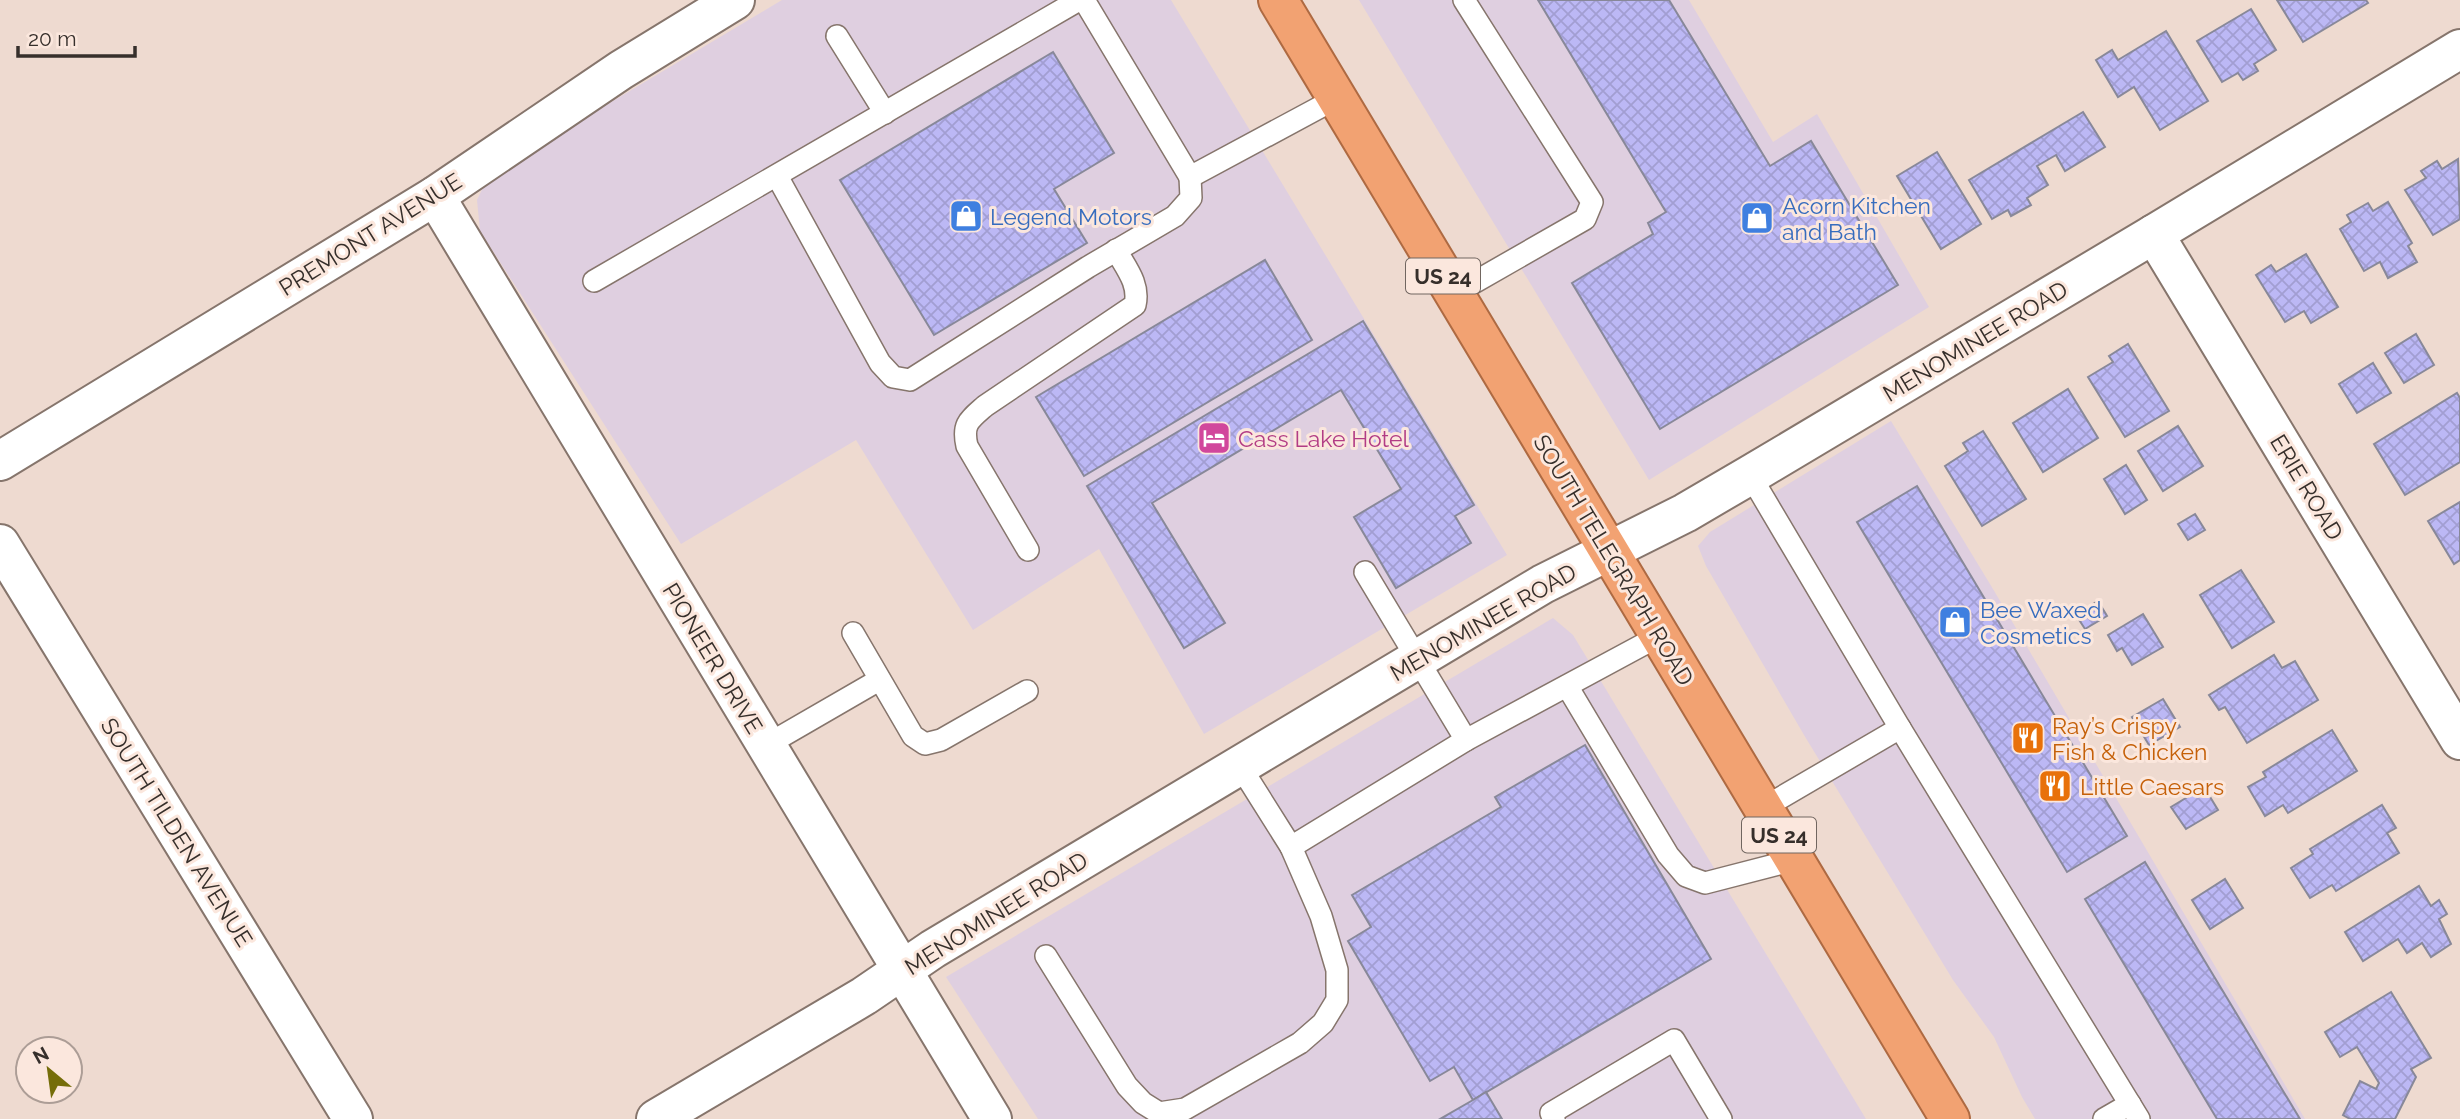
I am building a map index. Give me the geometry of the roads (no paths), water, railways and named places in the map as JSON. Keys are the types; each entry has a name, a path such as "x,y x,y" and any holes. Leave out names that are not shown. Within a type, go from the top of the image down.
{"highway":[{"name":"SOUTH TELEGRAPH ROAD","path":"1278,0 1950,1119"}],"street":[{"name":"PREMONT AVENUE","path":"0,461 435,196 621,70 735,0"},
{"name":"MENOMINEE ROAD","path":"656,1119 864,996 933,949 1543,584 1685,513 2460,49"},
{"name":"PIONEER DRIVE","path":"435,196 992,1119"},
{"name":"ERIE ROAD","path":"2154,234 2460,740"},
{"name":"SOUTH TILDEN AVENUE","path":"0,544 353,1119"}],"lane":[{"path":"594,281 1081,0 1190,177 1191,198 1175,216 1088,267 911,380 893,377 880,363 777,176"},
{"path":"1454,294 1585,219 1591,202 1464,0"},
{"path":"837,36 885,113"},
{"path":"1190,177 1337,99"},
{"path":"1028,550 967,446 964,433 968,421 985,406 1135,305 1138,295 1134,282 1116,250"},
{"path":"1750,475 1900,728 2135,1112 2104,1119"},
{"path":"1365,572 1466,740"},
{"path":"853,633 914,736 925,744 942,740 1027,691"},
{"path":"1291,847 1466,740 1660,636"},
{"path":"765,746 879,680"},
{"path":"1567,686 1668,855 1686,876 1705,883 1794,860"},
{"path":"1763,808 1900,728"},
{"path":"1046,956 1127,1086 1143,1103 1159,1113 1185,1109 1300,1043 1323,1024 1337,1000 1337,970 1321,916 1291,847 1240,766"},
{"path":"1554,1119 1551,1113 1674,1041 1721,1119"}],"place":[{"name":"Legend Motors","path":"966,216"},
{"name":"Acorn Kitchen and Bath","path":"1757,218"},
{"name":"Cass Lake Hotel","path":"1214,438"},
{"name":"Bee Waxed Cosmetics","path":"1955,622"},
{"name":"Ray’s Crispy Fish & Chicken","path":"2028,738"},
{"name":"Little Caesars","path":"2055,786"}]}
